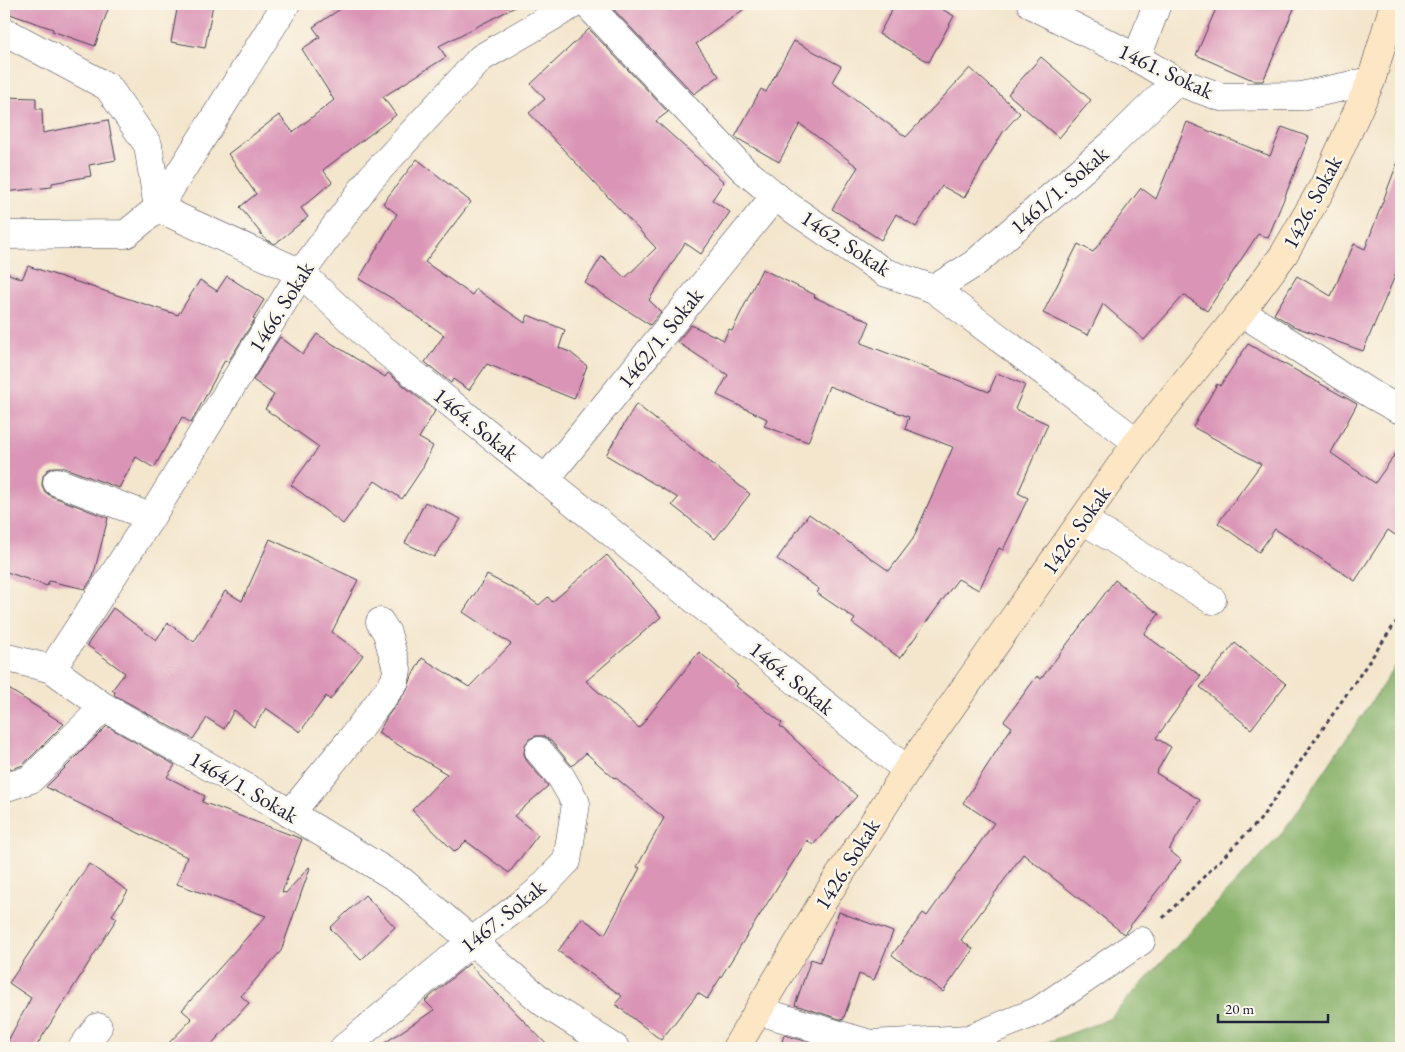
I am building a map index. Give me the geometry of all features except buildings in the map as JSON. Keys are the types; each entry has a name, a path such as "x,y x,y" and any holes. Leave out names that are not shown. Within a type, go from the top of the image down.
{"main road":[{"name":"1426. Sokak","path":"736,1048 823,901 907,770 1137,442 1241,312 1284,254 1325,183 1370,82 1394,4"}],"street":[{"path":"4,235 126,234 158,208 286,4"},
{"name":"1466. Sokak","path":"52,669 151,517 301,273 371,178 480,58 574,4"},
{"name":"1462. Sokak","path":"587,4 743,169 775,196 884,272 934,289 1137,442"},
{"name":"1461. Sokak","path":"1031,4 1138,58 1176,81 1221,97 1301,96 1370,82"},
{"path":"1138,58 1157,4"},
{"path":"4,31 108,87 148,145 158,208"},
{"name":"1461/1. Sokak","path":"934,289 974,264 1112,144 1176,81"},
{"name":"1462/1. Sokak","path":"546,480 775,196"},
{"name":"1464. Sokak","path":"158,208 301,273 373,341 907,770"},
{"path":"1241,312 1398,409"},
{"path":"57,482 151,517"},
{"path":"1082,520 1212,600"},
{"path":"290,814 352,738 395,681 397,668 387,633 380,622"},
{"name":"1464/1. Sokak","path":"4,656 52,669 104,707 290,814 403,882 544,1002 615,1048"},
{"path":"4,788 31,779 104,707"},
{"name":"1467. Sokak","path":"344,1048 472,941 535,894 566,862 576,803 561,777 539,751"},
{"path":"759,1012 870,1044 969,1039 1038,1011 1141,941"}],"path":[{"path":"1141,941 1260,820 1401,615"}],"green space":[{"path":"1401,658 1401,1048 1032,1048 1109,1019 1284,831"}]}
